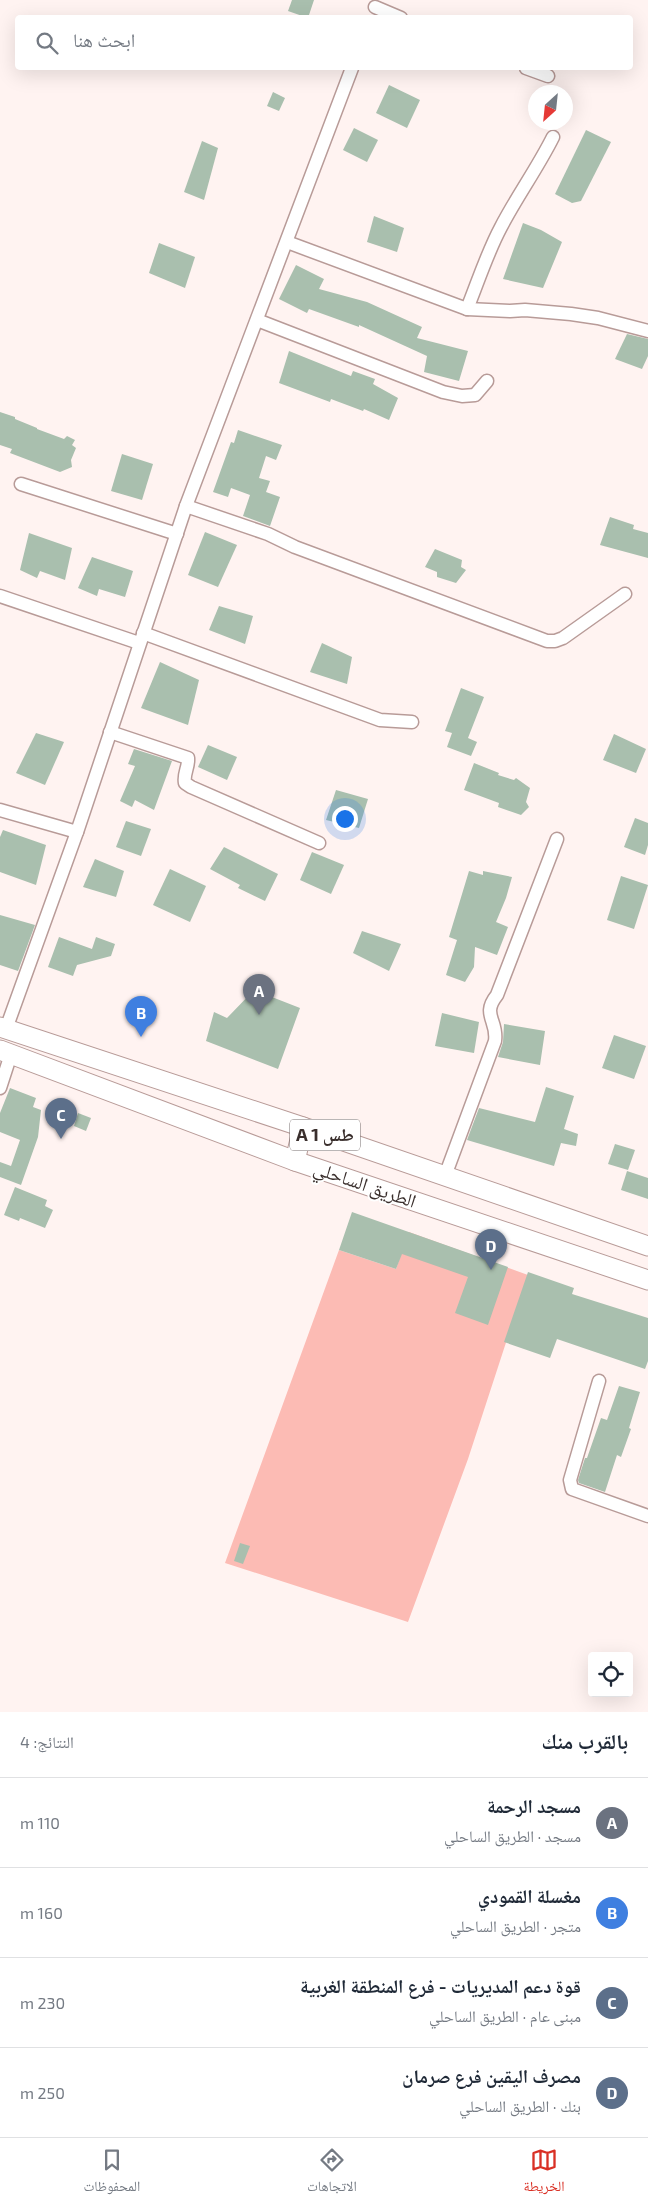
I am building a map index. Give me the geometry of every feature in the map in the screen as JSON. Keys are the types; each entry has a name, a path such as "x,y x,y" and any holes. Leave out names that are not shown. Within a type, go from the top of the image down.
{"highway":[{"name":"الطريق الساحلي","path":"3,1028 303,1127 648,1246"},
{"name":"الطريق الساحلي","path":"6,1052 296,1161 648,1280"},
{"path":"296,1161 303,1127"}],"street":[{"path":"374,8 393,15"},
{"path":"3,1028 77,832 186,506 351,70"},
{"path":"532,70 548,76"},
{"path":"468,309 500,228 517,197 535,172 553,137"},
{"path":"287,242 468,309 525,310 570,314 598,318 648,331"},
{"path":"257,320 443,392 462,396 475,395 487,380"},
{"path":"21,484 177,534"},
{"path":"186,506 268,534 295,546 547,641 556,641 563,638 625,594"},
{"path":"0,596 141,638 380,720 412,722"},
{"path":"110,732 188,758 184,777 185,783 191,787 319,843"},
{"path":"0,810 77,832"},
{"path":"446,1176 496,1041 496,1032 489,1010 490,1005 497,995 557,839"},
{"path":"0,1088 6,1052"},
{"path":"599,1381 570,1480 572,1489 648,1516"}],"shaded area":[{"path":"409,1232 528,1275 468,1459 408,1622 225,1563 339,1250 396,1269"}],"building":[{"path":"292,0 314,0 309,15 299,15 288,11"},
{"path":"389,85 420,100 407,128 376,113"},
{"path":"273,92 285,98 279,111 267,106"},
{"path":"354,128 378,140 367,162 343,150"},
{"path":"586,130 611,142 581,201 572,203 555,194"},
{"path":"202,141 218,148 204,200 184,192"},
{"path":"374,216 404,228 397,252 367,242"},
{"path":"523,223 541,230 562,242 543,288 503,279"},
{"path":"159,243 195,257 185,288 149,273"},
{"path":"296,265 324,279 319,289 367,302 422,327 417,338 468,351 459,381 424,372 427,356 359,325 359,327 309,309 307,313 279,299"},
{"path":"627,334 648,339 648,356 642,369 615,359"},
{"path":"289,351 351,376 353,371 375,379 373,384 398,398 389,420 364,409 363,411 331,399 330,402 279,383"},
{"path":"0,412 15,417 15,419 37,429 64,439 67,436 75,440 72,445 76,448 71,460 72,467 60,472 10,453 12,449 0,445"},
{"path":"238,430 282,445 276,460 266,456 259,478 270,481 266,492 280,497 270,526 243,516 250,495 231,488 228,497 213,492 231,442 234,443"},
{"path":"122,454 153,464 142,500 111,491"},
{"path":"610,517 634,525 633,529 648,533 648,558 600,545"},
{"path":"205,532 237,545 218,587 188,575"},
{"path":"29,533 72,548 65,580 40,571 37,578 20,570"},
{"path":"435,549 462,560 461,567 466,570 456,583 437,577 437,572 425,567"},
{"path":"92,557 133,571 125,597 99,589 97,596 78,588"},
{"path":"219,606 253,616 245,644 209,630"},
{"path":"322,643 352,657 347,684 310,672"},
{"path":"160,662 199,680 188,725 141,708"},
{"path":"461,688 484,697 468,738 477,742 471,756 447,747 452,733 445,731"},
{"path":"36,733 64,742 45,785 16,773"},
{"path":"614,734 646,749 636,773 603,760"},
{"path":"208,745 237,757 227,780 198,767"},
{"path":"134,749 172,761 154,810 135,800 132,807 120,801 135,766 128,764"},
{"path":"474,763 499,773 498,775 514,780 516,778 530,788 526,802 529,807 521,815 498,807 499,803 464,790"},
{"path":"336,790 368,799 359,828 326,820"},
{"path":"635,818 648,823 648,845 645,855 624,847"},
{"path":"126,821 151,829 141,856 116,847"},
{"path":"3,830 46,845 36,885 0,872 0,837"},
{"path":"224,847 278,874 265,901 238,888 240,885 210,869"},
{"path":"312,852 344,865 331,894 300,880"},
{"path":"95,859 124,871 116,897 83,887"},
{"path":"170,869 206,886 190,922 153,905"},
{"path":"469,871 483,875 483,871 512,877 496,922 508,927 497,955 475,947 474,967 465,982 446,975 457,940 449,937"},
{"path":"621,876 648,885 634,929 607,920"},
{"path":"0,915 35,925 18,971 0,965"},
{"path":"362,931 401,944 389,971 353,953"},
{"path":"59,937 92,949 96,937 115,944 111,956 77,965 73,976 48,967"},
{"path":"254,990 300,1008 278,1069 206,1041 214,1012 227,1018"},
{"path":"442,1013 479,1022 474,1053 435,1046"},
{"path":"504,1024 545,1031 540,1065 498,1057 503,1042"},
{"path":"614,1035 646,1046 634,1079 602,1068"},
{"path":"546,1087 574,1096 564,1129 578,1134 576,1146 561,1143 554,1166 467,1140 479,1108 535,1122"},
{"path":"10,1088 36,1098 33,1107 41,1110 38,1137 21,1185 0,1177 0,1162 11,1166 20,1140 0,1132 0,1113"},
{"path":"78,1113 91,1118 86,1131 74,1126"},
{"path":"615,1144 635,1150 628,1170 608,1164"},
{"path":"627,1171 648,1178 648,1199 621,1190"},
{"path":"15,1187 47,1200 45,1206 53,1210 45,1228 20,1218 19,1221 4,1215"},
{"path":"352,1212 508,1267 488,1325 455,1313 468,1277 402,1254 396,1269 339,1250"},
{"path":"528,1272 574,1288 572,1294 648,1318 648,1361 645,1369 557,1339 550,1358 504,1342"},
{"path":"619,1386 640,1392 629,1428 631,1429 621,1457 617,1455 605,1492 579,1483 578,1480 601,1418 607,1420"},
{"path":"240,1543 250,1546 243,1564 234,1561"}],"place":[{"name":"مسجد الرحمة","path":"259,1015"},
{"name":"مغسلة القمودي","path":"141,1037"},
{"name":"قوة دعم المديريات - فرع المنطقة الغربية","path":"61,1139"},
{"name":"مصرف اليقين فرع صرمان","path":"491,1270"}]}
